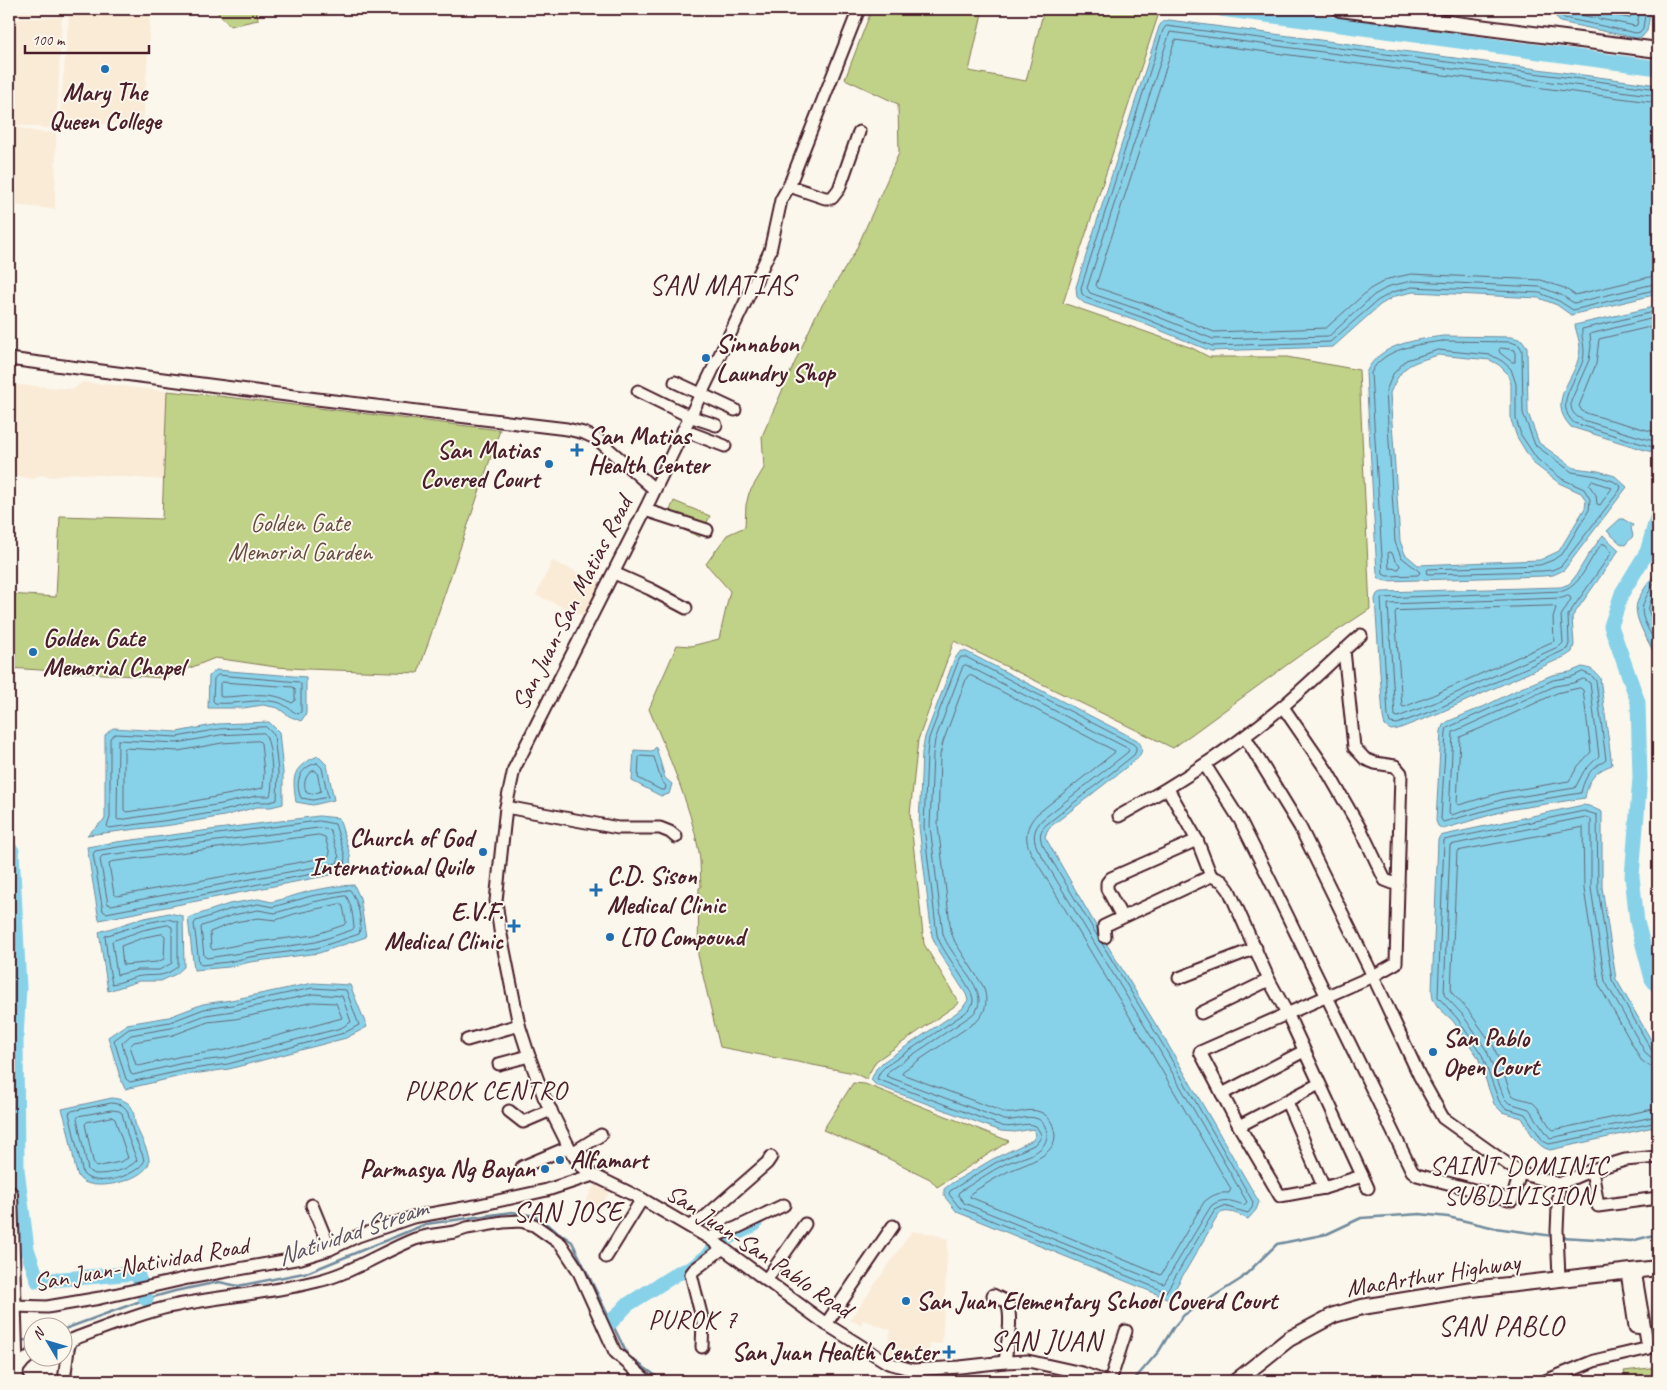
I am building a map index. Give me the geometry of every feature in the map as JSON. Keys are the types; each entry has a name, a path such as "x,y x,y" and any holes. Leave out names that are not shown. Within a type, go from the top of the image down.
{"highway":[{"path":"9,1194 15,1372"}],"main road":[{"path":"1340,9 1658,50"},
{"name":"MacArthur Highway","path":"1236,1381 1288,1339 1334,1315 1362,1307 1472,1289 1658,1268"}],"street":[{"name":"San Juan-San Matias Road","path":"593,1175 580,1164 570,1150 551,1110 519,1026 510,984 496,901 506,807 514,769 614,573 770,250 781,200 789,186 859,9"},
{"path":"789,186 826,198 832,198 839,189 859,132"},
{"path":"9,359 288,396 567,429 584,433 597,439 654,489"},
{"path":"675,382 735,410"},
{"path":"638,391 689,416 716,425"},
{"path":"683,430 725,446"},
{"path":"645,510 707,530"},
{"path":"614,573 686,608"},
{"path":"1119,816 1205,766 1245,737 1283,707 1361,635"},
{"path":"1344,650 1344,666 1354,746 1365,759 1375,763 1395,766 1401,773 1396,963 1373,976 1200,1052 1239,1126 1280,1196 1324,1188 1362,1176"},
{"path":"1283,707 1327,771 1361,830 1385,880 1398,885"},
{"path":"1245,737 1300,827 1419,1075 1443,1118 1520,1173 1560,1184 1592,1170 1625,1160 1658,1156"},
{"path":"1205,766 1240,820 1412,1171 1417,1175 1512,1200 1520,1173"},
{"path":"1168,789 1197,840 1211,876 1222,881 1229,890 1269,980 1287,1013 1368,1188"},
{"path":"506,807 618,828 660,828 676,837"},
{"path":"1122,917 1107,889 1107,882 1111,878 1197,840"},
{"path":"1105,937 1104,926 1211,876"},
{"path":"1179,978 1256,948"},
{"path":"1202,1013 1269,980"},
{"path":"466,1040 519,1026"},
{"path":"1222,1094 1304,1051"},
{"path":"499,1064 529,1056"},
{"path":"1239,1126 1319,1084"},
{"path":"1287,1102 1324,1188"},
{"path":"509,1111 524,1122 551,1110"},
{"path":"522,1167 570,1150 601,1135"},
{"path":"690,1226 710,1213 767,1163 771,1157"},
{"path":"1592,1170 1598,1206 1658,1198"},
{"name":"San Juan-San Pablo Road","path":"593,1175 642,1199 690,1226 826,1324 877,1357 900,1367 913,1370 1028,1361 1082,1373 1104,1381"},
{"name":"San Juan-Natividad Road","path":"13,1312 100,1298 132,1289 301,1258 330,1249 358,1236 413,1217 475,1206 546,1190 593,1175"},
{"path":"1559,1278 1557,1231 1560,1184"},
{"path":"606,1257 642,1199"},
{"path":"312,1205 330,1249"},
{"path":"702,1348 703,1322 691,1274 716,1243 736,1228 784,1205"},
{"path":"72,1339 169,1307 270,1292 319,1281 364,1264 401,1244 427,1236 491,1224 521,1221 534,1225 561,1244 578,1270 615,1352 648,1381"},
{"path":"766,1280 805,1224"},
{"path":"826,1324 893,1226"},
{"path":"1545,1381 1594,1361 1653,1347 1644,1328 1631,1272"},
{"path":"993,1295 1007,1302 1009,1307 1004,1362"},
{"path":"1110,1381 1126,1331"},
{"path":"64,1381 66,1368"},
{"path":"909,1381 913,1370"}],"shaded area":[{"name":"Mary The Queen College","path":"9,9 151,9 143,123 59,125 69,15 9,15"},
{"path":"62,17 56,129 9,124 9,19"},
{"path":"9,125 36,132 56,133 55,209 9,205"},
{"path":"82,382 167,391 164,480 72,473 53,477 40,475 34,479 9,475 9,384 74,389"},
{"path":"552,561 601,582 585,617 536,595"},
{"path":"596,1182 611,1189 597,1214 583,1207"},
{"path":"912,1231 933,1234 948,1239 942,1344 930,1343 928,1364 884,1355 891,1330 863,1320 861,1325 850,1320"}],"green space":[{"path":"214,9 257,9 258,20 230,26"},
{"path":"872,9 983,9 969,71 1026,81 1044,9 1135,9 1159,13 1063,303 1192,348 1209,357 1287,357 1359,370 1370,609 1299,656 1173,748 954,641 918,740 910,814 924,944 959,1003 876,1061 866,1079 854,1073 720,1047 698,955 699,888 701,887 699,852 684,797 649,709 677,645 691,646 719,639 730,591 706,564 727,535 745,527 746,505 749,493 764,468 762,436 816,315 855,252 899,153 898,104 845,79"},
{"name":"Golden Gate Memorial Garden","path":"167,391 500,430 418,673 276,667 215,658 165,678 9,668 9,594 56,597 60,516 162,519"},
{"path":"674,501 710,516 700,537 665,522"},
{"path":"853,1083 865,1084 1009,1141 937,1187 930,1179 823,1130"},
{"path":"1658,1367 1658,1381 1627,1381 1624,1371"}],"water":[{"path":"1557,9 1651,9 1647,31 1642,37 1636,38 1560,22 1556,17"},
{"path":"1169,20 1658,85 1658,294 1571,315 1557,305 1539,298 1413,292 1395,296 1380,305 1333,347 1211,351 1142,323 1084,303 1077,297 1076,287 1159,27 1162,22"},
{"path":"1658,306 1658,452 1648,451 1571,427 1564,417 1561,407 1562,397 1578,359 1580,348 1575,325"},
{"path":"1443,336 1512,337 1522,340 1527,347 1528,413 1539,443 1574,468 1598,471 1615,476 1627,487 1564,570 1553,575 1543,576 1386,581 1379,579 1377,573 1366,373 1379,356 1398,345","holes":["1438,355 1490,360 1507,373 1511,384 1511,420 1517,437 1533,463 1559,483 1581,493 1586,500 1585,508 1559,551 1540,560 1418,565 1405,554 1400,541 1390,393 1399,376 1408,366"]},
{"path":"1620,519 1633,525 1631,528 1633,536 1625,545 1607,531"},
{"path":"1603,535 1619,550 1572,617 1574,645 1572,652 1439,713 1398,729 1391,730 1385,726 1375,599 1377,594 1382,592 1561,587 1569,584 1575,577"},
{"path":"1658,569 1658,663 1640,625 1636,610 1641,594"},
{"path":"962,651 1137,740 1141,746 1141,753 1138,758 1050,827 1045,837 1259,1202 1256,1210 1248,1219 1230,1212 1219,1214 1169,1299 957,1212 944,1196 944,1189 952,1183 993,1159 1033,1140 1036,1134 1033,1129 1015,1132 1001,1131 876,1085 871,1080 876,1069 883,1062 962,1009 968,1000 939,952 932,936 919,827 922,753 925,737 954,660"},
{"path":"1582,667 1592,670 1600,678 1612,765 1601,770 1593,777 1585,798 1507,810 1443,829 1438,826 1436,821 1441,731 1443,725 1552,675 1570,672"},
{"path":"216,670 306,677 306,714 301,721 289,716 278,708 263,705 243,708 208,708 209,676"},
{"path":"269,722 279,732 283,772 283,804 271,807 257,807 224,816 171,825 87,835 105,819 105,735 113,728 177,732 218,724"},
{"path":"656,747 665,778 672,784 669,794 661,796 632,781 634,750 652,751"},
{"path":"318,756 327,765 334,800 313,805 296,802 294,779 296,773 303,764"},
{"path":"1583,805 1602,812 1602,887 1616,979 1658,1052 1658,1126 1550,1150 1537,1141 1522,1118 1502,1112 1494,1104 1478,1057 1453,1021 1438,1007 1433,999 1438,840 1440,836 1444,835"},
{"path":"319,816 339,818 350,855 351,871 99,920 87,847"},
{"path":"354,885 360,898 366,937 319,953 250,962 229,967 194,970 188,918 229,904 258,899 272,902 310,891"},
{"path":"169,913 183,916 184,967 176,974 161,981 139,981 108,991 99,932 140,919"},
{"path":"313,983 350,985 367,1027 346,1038 229,1069 185,1075 125,1089 108,1037 127,1024 169,1017 203,1004"},
{"path":"112,1098 124,1101 131,1107 135,1123 148,1154 149,1163 145,1170 127,1180 104,1185 93,1185 84,1182 78,1176 62,1109"}],"waterway":[{"path":"1221,9 1658,68"},
{"path":"1658,514 1647,552 1622,593 1611,626 1638,702 1640,778 1632,876 1637,922 1652,979 1658,987"},
{"path":"12,851 19,988 16,1036 17,1169 27,1249 38,1281 137,1273 146,1299"},
{"name":"Natividad Stream","path":"72,1326 146,1299 175,1291 219,1282 238,1286 309,1272 426,1224 512,1212 535,1216 572,1242 628,1356 663,1381"},
{"path":"1133,1381 1159,1351 1173,1328 1184,1315 1241,1279 1277,1244 1327,1234 1361,1218 1420,1214 1448,1217 1495,1228 1553,1236"},
{"path":"611,1322 627,1305 678,1273 691,1269 709,1255 718,1243 755,1224"},
{"path":"1561,1237 1631,1241 1658,1234"}],"place":[{"name":"Mary The Queen College","path":"105,69"},
{"name":"Sinnabon Laundry Shop","path":"706,358"},
{"name":"San Matias Health Center","path":"577,450"},
{"name":"San Matias Covered Court","path":"549,464"},
{"name":"Golden Gate Memorial Chapel","path":"33,652"},
{"name":"Church of God International Quilo","path":"483,852"},
{"name":"C.D. Sison Medical Clinic","path":"596,890"},
{"name":"E.V.F. Medical Clinic","path":"514,926"},
{"name":"LTO Compound","path":"610,937"},
{"name":"San Pablo Open Court","path":"1433,1052"},
{"name":"Alfamart","path":"560,1160"},
{"name":"Parmasya Ng Bayan","path":"545,1169"},
{"name":"San Juan Elementary School Coverd Court","path":"906,1301"},
{"name":"San Juan Health Center","path":"949,1352"}],"district":[{"name":"SAN MATIAS","path":"722,284"},
{"name":"PUROK CENTRO","path":"486,1090"},
{"name":"SAINT DOMINIC SUBDIVISION","path":"1519,1180"},
{"name":"SAN JOSE","path":"568,1211"},
{"name":"PUROK 7","path":"693,1319"},
{"name":"SAN PABLO","path":"1501,1325"},
{"name":"SAN JUAN","path":"1046,1340"}]}
